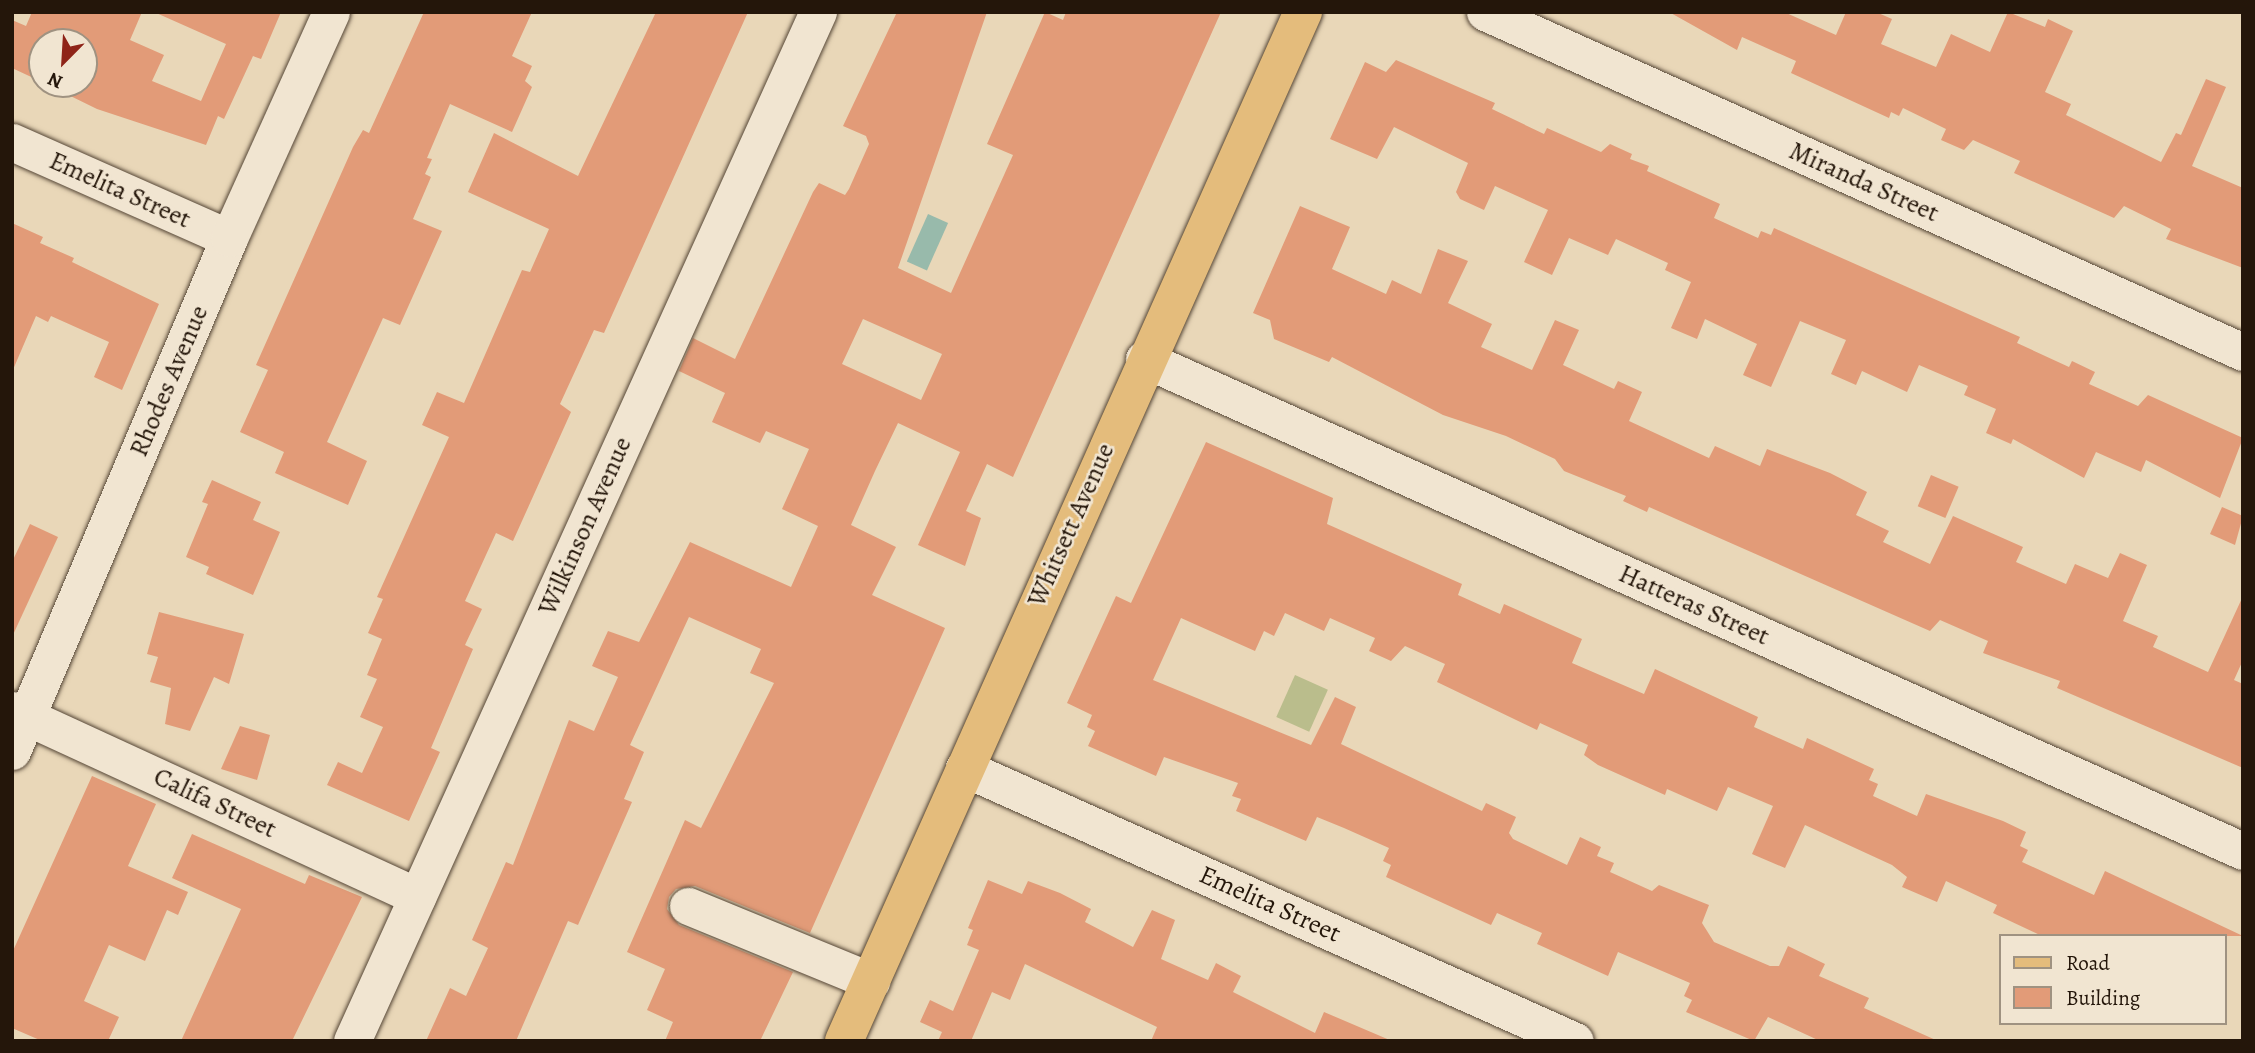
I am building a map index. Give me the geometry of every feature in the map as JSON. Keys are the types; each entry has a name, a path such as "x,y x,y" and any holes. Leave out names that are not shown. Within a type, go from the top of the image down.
{"main road":[{"name":"Whitsett Avenue","path":"844,1041 1144,359 1303,12"}],"street":[{"name":"Rhodes Avenue","path":"12,751 20,714 331,12"},
{"name":"Wilkinson Avenue","path":"352,1041 818,12"},
{"name":"Miranda Street","path":"1485,12 2243,352"},
{"name":"Emelita Street","path":"12,142 229,238"},
{"name":"Hatteras Street","path":"1144,359 2243,851"},
{"name":"Califa Street","path":"20,714 417,895"},
{"name":"Emelita Street","path":"964,768 1575,1041"},
{"path":"688,906 871,981"}],"green space":[{"path":"1295,675 1328,690 1309,732 1276,717"}],"shaded area":[{"path":"928,214 948,223 927,270 907,262"}],"building":[{"path":"32,12 142,12 130,40 164,55 152,81 201,101 226,44 154,12 281,12 261,59 253,56 224,119 218,116 206,145 97,109 75,98 98,98 98,28 28,28 28,75 12,68 12,20 26,26"},
{"path":"424,12 532,12 512,56 532,66 525,81 532,87 512,132 450,104 427,158 432,159 425,174 431,177 413,219 442,231 400,325 383,318 327,442 367,461 348,505 275,473 284,452 240,432 268,370 256,365 353,147 363,130 369,133"},
{"path":"656,12 748,12 604,333 594,330 560,404 571,412 513,541 496,533 465,601 482,609 465,645 473,649 431,748 440,752 409,821 327,785 338,762 362,773 383,727 360,717 377,679 367,675 382,639 368,633 383,599 377,597 449,437 422,425 437,392 464,403 522,270 530,272 549,229 468,192 494,133 578,176"},
{"path":"897,12 987,12 898,268 951,293 1013,155 987,144 1045,12 1063,20 1066,12 1221,12 1013,477 987,464 966,511 981,518 965,566 918,545 960,452 898,423 875,471 851,525 896,547 872,595 945,628 810,933 695,886 676,889 669,897 667,909 679,925 793,972 760,1041 665,1041 673,1022 647,1010 665,969 627,952 685,820 701,828 774,683 750,673 761,649 689,617 630,745 644,752 624,799 632,802 578,925 568,921 516,1041 426,1041 450,988 466,996 488,948 472,940 506,862 513,865 569,720 594,731 618,677 592,666 608,631 639,642 690,542 791,587 818,526 782,509 809,449 766,431 760,443 712,422 725,393 679,371 693,338 735,359 819,183 845,195 869,144 866,136 843,126","holes":["863,319 942,354 921,400 842,364"]},
{"path":"1669,12 1784,12 1836,35 1846,12 1876,12 1892,19 1881,44 1936,67 1951,34 1990,52 2008,12 2045,27 2048,19 2073,31 2045,92 2071,104 2066,115 2161,162 2176,133 2181,135 2206,79 2226,87 2192,166 2243,188 2243,268 2166,239 2171,229 2124,206 2114,218 2014,173 2020,161 1973,140 1964,150 1941,140 1946,129 1903,108 1899,116 1891,112 1889,118 1791,73 1796,61 1742,37 1737,50"},
{"path":"1396,60 1495,103 1492,109 1544,134 1547,128 1601,152 1610,144 1632,154 1630,159 1649,166 1647,171 1720,204 1714,218 1758,238 1761,231 1771,235 1774,228 2020,337 2017,343 2069,367 2072,361 2095,372 2089,384 2138,406 2148,395 2243,438 2220,498 2146,460 2141,472 2096,452 2084,478 2013,439 2011,444 1986,433 1996,409 1964,395 1968,386 1919,365 1907,392 1862,371 1856,385 1831,374 1846,340 1800,321 1771,387 1743,375 1757,344 1705,319 1697,339 1671,328 1691,282 1665,270 1668,263 1616,239 1608,255 1569,238 1552,275 1524,262 1548,210 1495,186 1484,210 1460,199 1456,192 1468,163 1394,127 1377,159 1330,139 1365,62 1386,72"},
{"path":"1300,206 1350,227 1332,269 1386,294 1392,280 1421,294 1438,249 1468,261 1448,303 1492,324 1481,347 1532,370 1555,320 1579,330 1563,365 1614,389 1618,381 1642,392 1629,421 1709,458 1715,446 1760,466 1767,449 1830,473 1867,492 1856,515 1889,531 1883,542 1930,564 1953,516 2023,547 2016,562 2066,584 2075,564 2108,578 2120,553 2147,565 2123,621 2158,636 2153,647 2208,672 2243,596 2243,660 2234,680 2243,684 2243,768 2057,688 2060,681 1983,653 1988,641 1940,620 1930,631 1649,507 1647,512 1623,501 1626,496 1564,471 1555,459 1506,436 1443,415 1332,357 1329,362 1274,339 1270,320 1253,313"},
{"path":"12,223 43,237 40,243 74,258 72,262 159,304 122,390 94,377 109,342 51,316 48,322 36,316 12,372"},
{"path":"1206,442 1333,498 1327,524 1462,584 1458,595 1500,614 1504,604 1582,639 1572,663 1644,694 1655,669 1758,717 1754,727 1803,749 1807,738 1874,769 1869,780 1878,784 1873,796 1917,816 1926,794 2003,821 2026,832 2020,846 2028,850 2022,862 2094,895 2105,871 2243,936 2038,934 1993,913 1997,905 1946,881 1937,902 1902,887 1907,877 1892,865 1805,825 1785,868 1752,854 1773,806 1728,787 1717,811 1667,789 1665,795 1598,765 1584,755 1588,745 1540,723 1537,730 1437,682 1445,664 1405,646 1391,661 1369,651 1375,638 1330,618 1324,631 1285,613 1274,636 1264,631 1255,651 1181,618 1153,680 1311,745 1335,697 1356,707 1341,744 1482,811 1486,803 1516,817 1509,833 1513,839 1567,865 1580,837 1601,847 1597,856 1614,863 1610,872 1652,891 1659,885 1709,905 1702,923 1714,942 1770,966 1779,966 1788,946 1825,964 1819,976 1869,998 1864,1008 1938,1041 1820,1041 1768,1017 1754,1041 1686,1012 1692,1000 1684,996 1690,983 1618,952 1608,976 1537,944 1542,933 1497,913 1491,925 1386,877 1391,865 1383,861 1389,848 1344,828 1317,817 1306,841 1236,811 1241,799 1232,796 1238,783 1164,757 1156,776 1088,746 1095,731 1087,727 1092,715 1067,703 1116,596 1131,603"},
{"path":"1931,475 1959,487 1945,518 1918,506"},
{"path":"212,480 261,502 253,520 280,532 253,595 206,574 209,567 186,557 208,504 202,502"},
{"path":"2222,507 2243,516 2235,545 2210,534"},
{"path":"30,524 58,537 12,637 12,562"},
{"path":"159,612 244,634 229,684 214,677 190,731 165,724 171,688 150,682 158,657 147,654"},
{"path":"240,726 270,735 257,780 221,769"},
{"path":"92,776 156,804 128,866 188,892 178,915 167,910 145,961 109,945 84,1001 119,1017 108,1041 42,1041 12,1028 12,953"},
{"path":"192,834 305,884 309,875 362,897 292,1041 181,1041 241,909 172,878"},
{"path":"988,880 1022,894 1028,881 1060,893 1091,909 1085,922 1133,947 1152,910 1175,920 1161,959 1208,980 1216,963 1241,976 1233,992 1315,1033 1324,1012 1392,1041 1151,1041 1157,1027 1025,964 1010,1000 992,992 971,1041 938,1041 942,1032 920,1022 930,1000 953,1011 979,950 967,945 973,930 968,928"}]}
